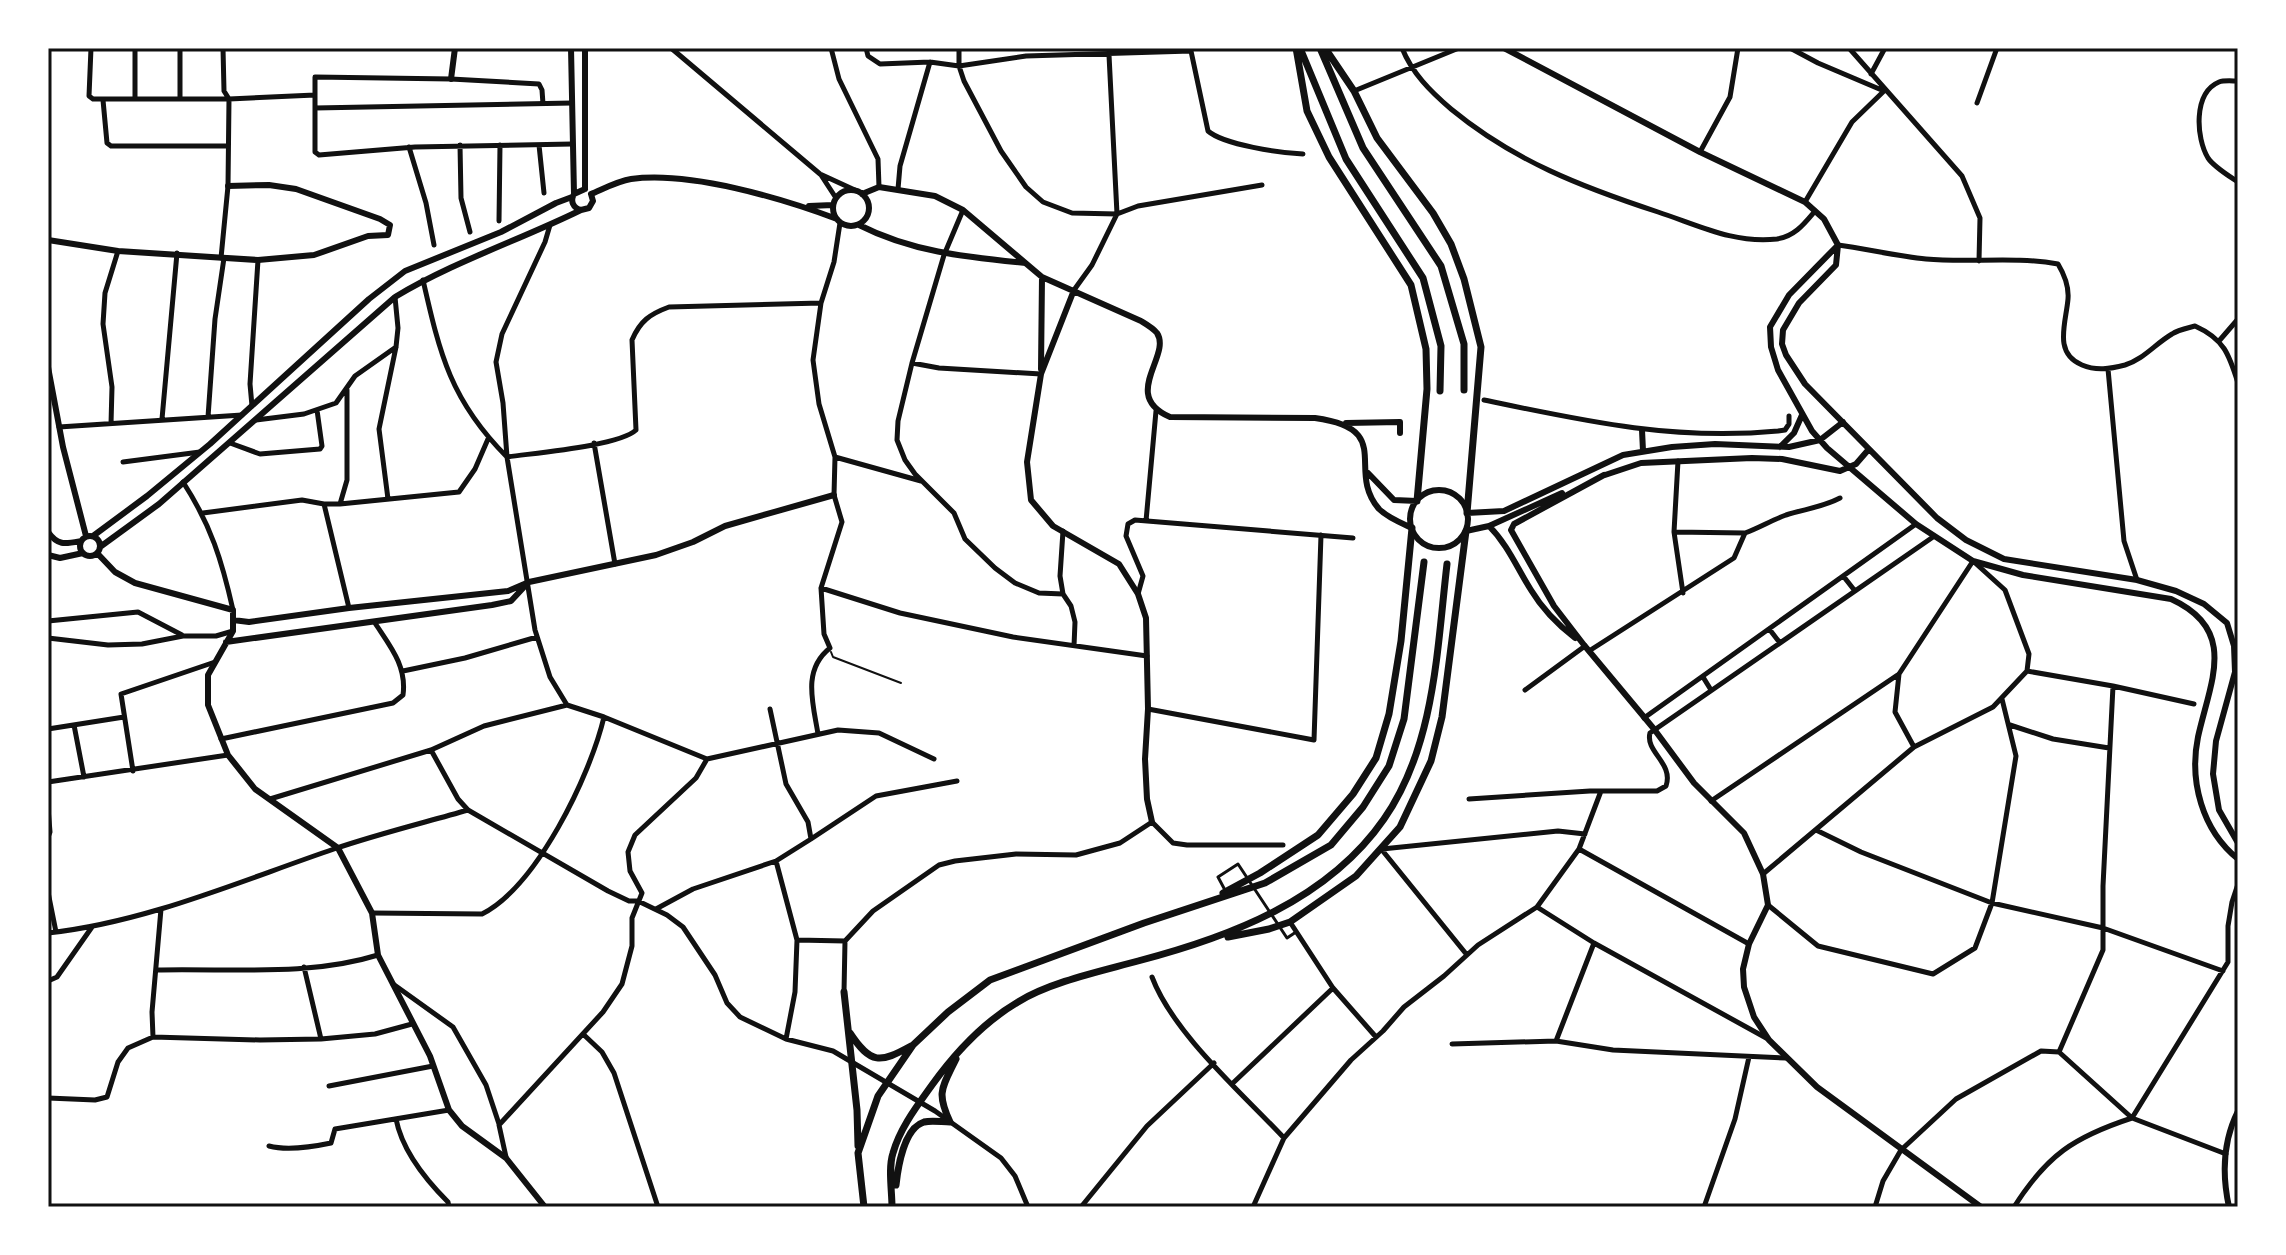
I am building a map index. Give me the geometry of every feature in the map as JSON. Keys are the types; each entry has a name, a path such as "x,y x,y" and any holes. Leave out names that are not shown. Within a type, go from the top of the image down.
{"main road":[{"path":"1298,48 1346,159 1423,278 1441,346 1440,391"},
{"path":"1298,48 1307,111 1329,157 1411,285 1426,349 1427,389 1417,501"},
{"path":"1323,48 1354,91 1377,138 1445,234 1464,279 1481,347 1467,513"},
{"path":"1323,48 1363,148 1441,266 1464,344 1464,390"},
{"path":"1205,903 1260,873 1318,835 1353,794 1376,758 1389,714 1401,641 1412,528"},
{"path":"892,1207 892,1154 910,1114 944,1068 979,1031 1020,1001 1082,976 1218,938 1290,922 1356,876 1382,849 1400,827 1423,781 1442,717 1466,531"},
{"path":"858,1153 878,1096 913,1045 948,1012 990,980 1265,883 1331,845 1363,807 1389,766 1404,719 1424,562"},
{"path":"1218,938 1280,909 1346,864 1385,819 1409,772 1427,719 1447,564"},
{"path":"844,992 864,1207"},
{"path":"849,1031 868,1055 887,1059 913,1045"},
{"path":"892,1207 900,1154 916,1126 927,1121 950,1122 940,1101 943,1085 960,1051"}],"street":[{"path":"91,48 89,96 93,99 229,99 315,95"},
{"path":"135,48 135,98"},
{"path":"180,48 180,98"},
{"path":"208,417 228,186 229,99 224,91 223,48"},
{"path":"451,79 455,48"},
{"path":"571,48 573,195 575,207 581,210"},
{"path":"48,555 60,558 83,553 92,556 230,443 395,297 423,280 591,205 588,192 585,48"},
{"path":"671,48 820,174 859,192 868,202 869,213 859,225"},
{"path":"831,48 839,79 878,159 879,187"},
{"path":"866,48 868,56 880,64 930,62 959,66 1038,56 1191,51 1208,131 1216,138 1262,149 1303,154"},
{"path":"959,48 959,66 964,81 1001,151 1026,187 1043,202 1072,213 1117,214 1138,206 1262,185"},
{"path":"1037,48 1038,56"},
{"path":"1402,48 1410,68 1441,101 1481,134 1540,167 1601,194 1662,213 1713,234 1752,239 1778,239 1796,233 1816,210"},
{"path":"1354,91 1459,48"},
{"path":"1504,48 1816,210 1838,245 1836,265 1799,303 1783,330 1782,344 1786,355 1805,384 1954,532 2004,559 2137,580 2176,591 2204,604 2227,623 2234,646 2236,670 2216,741 2213,774 2219,810 2238,843"},
{"path":"1700,152 1730,97 1738,48"},
{"path":"1790,48 1884,91"},
{"path":"1849,48 1962,176 1980,218 1979,261"},
{"path":"1871,74 1885,48"},
{"path":"1977,103 1997,48"},
{"path":"1041,374 1074,290 1092,265 1117,214 1109,55"},
{"path":"898,189 900,166 930,62"},
{"path":"543,104 539,84 315,77 315,152 319,155 409,147 572,144"},
{"path":"2238,81 2220,81 2210,89 2202,105 2199,134 2209,160 2238,182"},
{"path":"1805,202 1852,122 1884,91"},
{"path":"103,100 107,143 111,146 228,146"},
{"path":"315,108 572,103"},
{"path":"460,145 461,198 470,232"},
{"path":"499,221 500,145"},
{"path":"539,145 544,193"},
{"path":"409,147 426,203 433,252"},
{"path":"818,734 811,686 817,658 830,648 824,634 821,588 842,522 834,495 835,457 819,404 813,360 821,303 834,262 838,221 835,201 820,174"},
{"path":"83,553 80,547 87,538 201,452 405,271 433,252 501,232 573,195 628,179 678,176 803,207 846,226 859,225 879,235 944,255 1027,263"},
{"path":"48,240 118,251 258,260 314,255 368,236 388,235 390,225 380,219 296,189 269,185 228,186"},
{"path":"803,207 835,201 842,192 879,187 935,196 963,210 1042,277 1141,321 1158,334 1159,343 1148,383 1149,399 1156,411 1146,521"},
{"path":"963,210 944,255 912,363 898,421 897,440 905,460 954,513 965,539 995,568 1015,583 1039,593 1063,594"},
{"path":"550,225 502,334 496,362 507,457 537,637 550,677 567,705"},
{"path":"1838,245 1925,259 2032,259 2058,264 2064,274 2069,296 2063,327 2064,349 2074,361 2089,368 2108,369 2130,363 2173,333 2195,326 2213,334 2226,350 2236,368 2238,383"},
{"path":"1763,874 1914,747 1993,707 2027,671 2029,654 2005,590 1973,561 1916,524 1820,440 1802,415 1778,370 1771,347 1770,327 1789,295 1838,245"},
{"path":"111,424 112,387 103,324 105,293 118,251"},
{"path":"162,419 177,253"},
{"path":"252,407 250,384 258,260"},
{"path":"1042,277 1041,374 1027,462 1031,500 1042,515 1063,531 1119,564 1138,594 1146,618 1148,709 1145,759 1147,799 1152,822 1173,843 1283,845"},
{"path":"423,280 437,342 455,390 489,438 507,457"},
{"path":"388,499 379,429 396,347 395,297"},
{"path":"507,457 630,436 636,430 632,340 638,327 650,315 669,307 821,303"},
{"path":"2219,341 2238,319"},
{"path":"256,420 281,419 336,403 355,376 396,347"},
{"path":"912,363 939,368 1041,374"},
{"path":"48,367 59,427 87,538"},
{"path":"2108,369 2124,541 2137,580"},
{"path":"340,504 347,480 347,389"},
{"path":"1484,400 1642,430 1778,431 1785,430 1789,416"},
{"path":"230,443 260,454 320,449 317,410"},
{"path":"1156,411 1170,417 1315,418 1342,424 1400,422 1400,433"},
{"path":"59,427 244,415"},
{"path":"1780,447 1794,433 1802,415"},
{"path":"1467,513 1504,511 1623,455 1715,444 1780,447 1820,440 1843,422"},
{"path":"1342,424 1361,435 1368,487 1379,509 1412,528 1424,544 1433,547 1452,545 1466,531 1489,526 1604,475 1641,463 1767,459 1834,471 1856,464 1869,449"},
{"path":"1642,430 1643,451"},
{"path":"203,513 302,500 340,504 459,492 475,469 489,438"},
{"path":"594,443 615,564"},
{"path":"123,462 201,452"},
{"path":"835,457 922,481"},
{"path":"1678,461 1674,532 1683,593"},
{"path":"1367,472 1394,500 1417,501"},
{"path":"1604,475 1514,524 1511,530 1554,606 1586,648 1654,729 1694,783 1744,833 1763,874 1768,905 1749,944 1743,969 1744,987 1754,1017 1769,1040 1817,1087 1981,1207"},
{"path":"183,482 203,513 221,556 233,610 233,631 208,675 208,705 220,739 228,755 255,789 338,848 372,913 378,955 433,1066 449,1110 462,1126 506,1158 545,1207"},
{"path":"1412,528 1411,518 1417,501 1424,495 1441,490 1458,497 1467,513 1466,531"},
{"path":"233,620 249,622 508,591 529,582 656,555 725,526 834,495"},
{"path":"1674,532 1745,533 1778,518 1806,508 1823,507 1840,498"},
{"path":"324,504 349,608"},
{"path":"1138,594 1143,576 1126,536 1128,524 1135,520 1353,538"},
{"path":"1644,718 1916,524"},
{"path":"1489,526 1503,540 1533,594 1550,616 1586,648"},
{"path":"1063,531 1060,576 1063,594 1071,606 1075,622 1074,646"},
{"path":"48,532 55,542 62,545 87,538 98,540 99,550 115,572 135,583 233,610"},
{"path":"1525,690 1586,648 1683,593 1734,558 1745,533"},
{"path":"1148,709 1314,740 1321,535"},
{"path":"1469,799 1657,791 1666,786 1669,778 1666,767 1648,735 1654,729 1933,537"},
{"path":"1711,801 1899,674 1973,561"},
{"path":"1973,561 2023,575 2171,599 2189,607 2202,621 2211,635 2215,678 2198,738 2194,778 2203,811 2226,849 2238,859"},
{"path":"1844,577 1855,591"},
{"path":"226,642 375,623 511,601 529,582"},
{"path":"821,588 900,613 1013,637 1148,657"},
{"path":"48,621 138,612 183,636"},
{"path":"220,739 393,703 403,695 405,679 399,660 375,623"},
{"path":"1770,630 1780,643"},
{"path":"48,638 108,645 142,644 183,636 216,636 233,631"},
{"path":"403,671 465,658 537,637"},
{"path":"133,771 121,694 215,662"},
{"path":"2027,671 2194,704"},
{"path":"1899,674 1895,712 1914,747"},
{"path":"1703,677 1711,690"},
{"path":"2059,1052 2103,950 2113,686"},
{"path":"1768,905 1818,946 1933,974 1975,948 1992,903 2016,756 2002,699"},
{"path":"270,799 431,750 484,726 567,705 707,759 838,730 879,733 934,759"},
{"path":"770,709 786,784 808,822 811,839"},
{"path":"48,729 124,717"},
{"path":"372,913 482,914 496,907 544,852 596,748 604,717"},
{"path":"74,725 84,777"},
{"path":"2010,725 2053,739 2109,748"},
{"path":"431,750 458,799 468,810 608,891 655,909 683,927 715,975 727,1003 740,1017 786,1039 833,1051 935,1111 1001,1158 1015,1176 1028,1207"},
{"path":"48,782 228,755"},
{"path":"499,1125 603,1012 627,972 632,946 632,918 642,893 630,871 628,852 635,835 696,778 707,759"},
{"path":"655,909 693,889 776,861 876,796 957,781"},
{"path":"1253,1207 1284,1138 1351,1060 1404,1007 1478,945 1537,907 1579,849 1601,791"},
{"path":"48,808 48,837"},
{"path":"48,933 161,909 338,848 468,810"},
{"path":"844,992 845,941 873,911 939,865 1016,854 1076,855 1120,843 1152,822"},
{"path":"1816,830 1861,852 1992,903 2103,928 2223,971"},
{"path":"1382,849 1558,831 1585,834"},
{"path":"1382,849 1467,955"},
{"path":"1579,849 1749,944"},
{"path":"776,861 797,940 795,992 786,1039"},
{"path":"1226,892 1218,877 1238,864 1287,938 1296,932"},
{"path":"2014,1207 2033,1178 2066,1146 2099,1129 2132,1118 2228,962 2228,926 2238,884"},
{"path":"48,892 56,932"},
{"path":"1537,907 1594,943 1769,1040"},
{"path":"153,1037 152,1012 161,909"},
{"path":"1290,922 1333,988 1376,1037"},
{"path":"48,981 57,977 92,926"},
{"path":"797,940 845,941"},
{"path":"1556,1041 1594,943"},
{"path":"156,970 304,967 361,961 378,955"},
{"path":"304,967 321,1039"},
{"path":"1152,977 1160,997 1189,1037 1284,1138"},
{"path":"392,983 453,1027 486,1085 506,1158"},
{"path":"1233,1083 1333,988"},
{"path":"48,1098 95,1100 107,1097 118,1062 128,1048 153,1037 321,1039 375,1034 412,1024"},
{"path":"583,1034 602,1052 614,1073 658,1207"},
{"path":"1452,1044 1556,1041 1613,1050 1786,1058"},
{"path":"1875,1207 1883,1181 1901,1150 1956,1099 2041,1051 2059,1052 2132,1118 2226,1154"},
{"path":"1704,1207 1735,1119 1749,1057"},
{"path":"1081,1207 1147,1126 1214,1063"},
{"path":"329,1086 433,1066"},
{"path":"269,1146 278,1148 331,1143 335,1129 449,1110"},
{"path":"2229,1207 2225,1190 2226,1154 2231,1125 2238,1111"},
{"path":"396,1119 399,1133 425,1176 449,1207"},
{"path":"2238,1172 2238,1190"}],"lane":[{"path":"830,648 833,657 901,683"}]}
